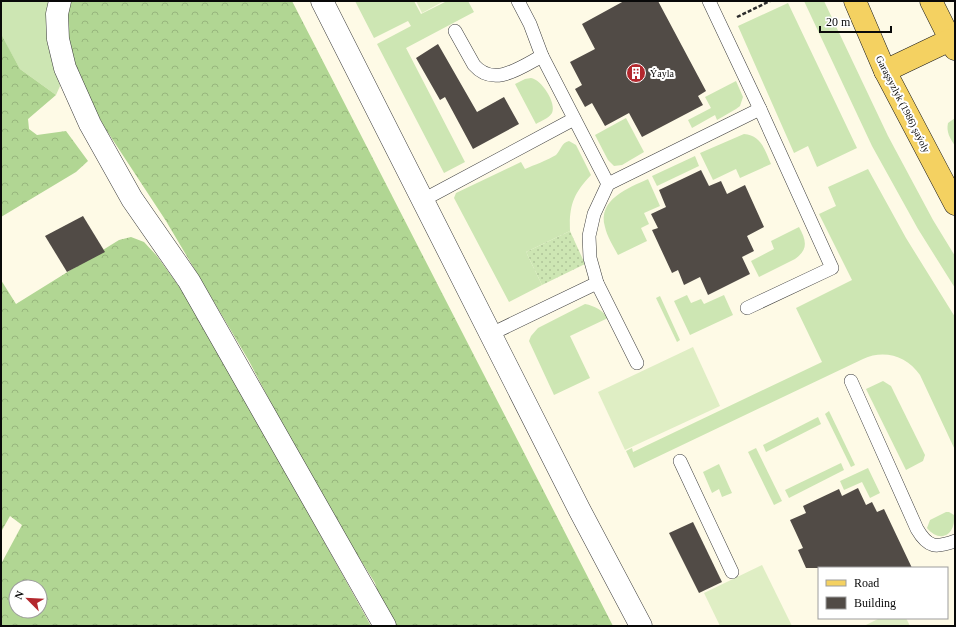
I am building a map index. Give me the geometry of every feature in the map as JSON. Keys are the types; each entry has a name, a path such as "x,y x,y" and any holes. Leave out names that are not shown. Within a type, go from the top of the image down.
{"main road":[{"name":"Garaşsyzlyk (1986) şaýoly","path":"855,1 885,71 955,204"},
{"path":"885,71 952,44 931,1"}],"street":[{"path":"60,1 57,14 58,39 61,54 65,68 90,124 132,199 189,281 385,626"},
{"path":"322,1 579,509 641,626"}],"lane":[{"path":"518,1 530,24 542,56 608,184"},
{"path":"709,1 832,268 747,308"},
{"path":"455,31 474,65 478,70 490,75 504,75 542,56"},
{"path":"637,363 597,283 590,258 589,236 594,214 608,184 760,109"},
{"path":"423,200 574,119"},
{"path":"491,334 597,283"},
{"path":"851,381 922,539 929,544 936,546 955,541"},
{"path":"680,461 732,572"}],"path":[{"path":"720,24 770,1"}],"green space":[{"path":"1,1 50,1 51,49 60,86 56,95 20,69 1,37"},
{"path":"68,1 292,1 613,626 392,626 383,610 375,583 313,484 249,361 166,221 105,128 73,70 65,17"},
{"path":"355,1 414,1 421,14 447,1 468,1 474,12 406,48 465,162 444,173 377,44 411,26 408,21 374,38"},
{"path":"416,1 444,1 422,13"},
{"path":"804,1 824,1 888,136 933,220 955,256 955,288 918,229 872,146"},
{"path":"788,3 857,148 817,167 808,146 794,153 738,26"},
{"path":"2,36 20,69 56,95 28,119 29,129 37,135 66,131 88,161 76,172 1,217"},
{"path":"531,78 539,82 547,92 553,109 549,116 536,124 515,84"},
{"path":"736,81 743,97 740,106 717,120 715,115 692,128 688,120 711,108 705,97"},
{"path":"626,118 644,152 622,165 614,166 608,160 595,135"},
{"path":"955,118 955,146 949,135 948,123"},
{"path":"744,134 755,137 762,144 771,164 740,178 736,169 713,180 700,153"},
{"path":"569,141 576,145 591,175 580,188 573,201 570,214 570,231 526,252 542,285 509,302 454,198 456,193 521,162 525,169 549,159 556,155 563,145"},
{"path":"695,156 699,166 657,186 652,176"},
{"path":"868,169 906,238 955,317 955,450 920,375 915,368 902,359 894,356 879,355 863,359 634,468 626,451 632,448 633,452 822,362 796,308 852,280 819,214 836,206 828,187"},
{"path":"648,179 660,206 644,213 649,224 641,228 647,241 618,255 605,227 604,217 606,209 616,196 632,186"},
{"path":"799,227 805,240 803,252 795,259 759,277 751,261 774,249 771,241"},
{"path":"570,231 585,264 542,285 526,252"},
{"path":"131,237 144,242 157,256 183,292 371,626 1,626 1,564 22,525 10,516 1,532 1,280 16,304 119,240"},
{"path":"687,295 691,303 701,299 704,304 724,295 733,315 690,335 674,301"},
{"path":"660,296 680,340 677,342 656,298"},
{"path":"585,304 598,309 608,318 570,336 590,378 554,395 529,341 531,336 538,328"},
{"path":"693,347 720,406 625,450 598,392"},
{"path":"883,381 891,386 925,455 923,461 906,470 866,389"},
{"path":"829,411 855,465 851,467 825,414"},
{"path":"818,417 821,424 766,452 763,445"},
{"path":"756,448 782,501 774,505 748,452"},
{"path":"841,463 844,470 789,498 785,490"},
{"path":"719,464 732,493 722,497 719,489 712,493 703,472"},
{"path":"868,468 880,493 870,498 862,482 844,490 840,481"},
{"path":"946,512 954,515 952,528 946,535 937,536 927,528 930,520"},
{"path":"762,565 792,626 720,626 704,593"},
{"path":"878,619 906,619 910,626 864,626"}],"building":[{"name":"Ýayla","path":"624,1 658,1 706,91 698,96 703,105 642,137 629,113 605,126 592,103 585,107 575,89 582,85 570,62 595,49 582,24"},
{"path":"438,44 477,112 504,97 519,124 473,149 445,97 440,100 416,58"},
{"path":"701,170 709,186 721,181 727,194 745,185 764,227 747,236 754,251 742,257 750,274 708,295 700,277 684,285 678,270 672,273 652,230 658,228 651,214 666,207 659,190"},
{"path":"83,216 105,252 67,272 45,236"},
{"path":"858,488 866,505 872,502 877,512 884,509 912,567 806,568 798,550 803,548 790,520 806,513 803,506 839,489 842,496"},
{"path":"693,522 722,582 699,593 669,533"}],"place":[{"name":"Ýayla","path":"636,73"}]}
